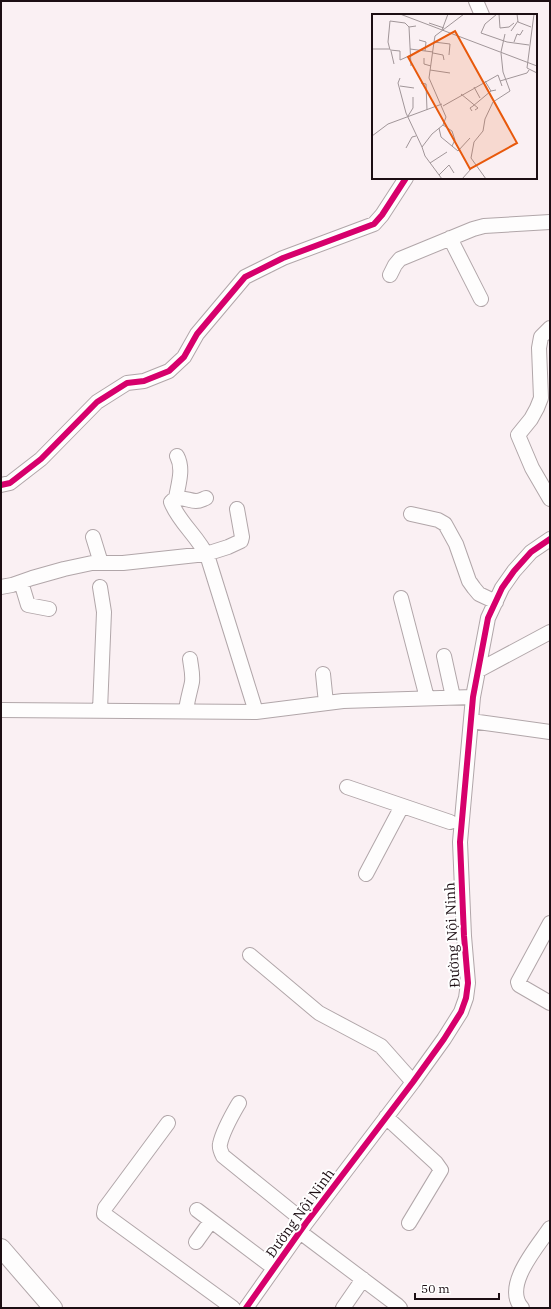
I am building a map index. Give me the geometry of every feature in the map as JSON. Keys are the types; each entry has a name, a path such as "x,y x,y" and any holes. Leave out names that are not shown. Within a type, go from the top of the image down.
{"main road":[{"path":"1,1248 53,1308"}],"street":[{"path":"476,1 482,14"},
{"path":"1,486 10,483 41,459 97,402 126,383 144,381 169,371 184,357 197,334 245,277 283,258 374,224 382,215 405,179"},
{"path":"390,275 397,261 400,259 473,229 484,226 550,222"},
{"path":"450,238 480,299"},
{"path":"550,328 541,337 539,348 541,398 534,414 518,435 532,468 550,499"},
{"path":"177,456 180,462 180,469 176,498 171,502 175,512 194,535 206,554 256,712"},
{"path":"176,498 195,501 206,498"},
{"path":"1,587 64,569 92,563 123,563 206,554 228,547 241,541 242,537 237,510"},
{"path":"411,514 438,520 445,524 456,544 469,581 479,594 496,602"},
{"path":"93,537 101,563"},
{"name":"Đường Nội Ninh","path":"246,1308 303,1227 413,1082 461,1012 466,998 468,983 460,850 455,823 471,721 473,697 488,618 502,588 514,570 531,552 550,539"},
{"path":"21,582 28,605 49,609"},
{"path":"100,587 104,612 100,710"},
{"path":"401,598 427,698"},
{"path":"479,670 550,632"},
{"path":"444,656 452,697"},
{"path":"186,711 187,700 192,682 190,659"},
{"path":"323,674 326,703"},
{"path":"1,710 256,712 343,701 473,697"},
{"path":"471,721 550,732"},
{"path":"347,787 455,823"},
{"path":"366,874 402,806"},
{"path":"550,923 518,982 519,985 550,1003"},
{"path":"250,956 319,1012 380,1046 413,1082"},
{"path":"239,1102 223,1134 220,1144 220,1149 223,1156 363,1279 400,1308"},
{"path":"386,1116 436,1163 441,1170 409,1223"},
{"path":"168,1123 105,1208 104,1214 233,1308"},
{"path":"197,1210 274,1268"},
{"path":"196,1242 211,1221"},
{"path":"522,1308 516,1290 522,1269 550,1228"},
{"path":"343,1308 363,1279"}],"cycle path":[{"path":"1,485 10,483 41,459 97,402 127,383 144,381 169,371 184,357 197,334 245,277 283,258 374,224 382,215 405,179"},
{"path":"246,1308 306,1223 413,1082 444,1039 461,1012 466,998 468,983 464,936 460,842 473,697 488,618 502,588 514,571 531,552 550,539"}]}
